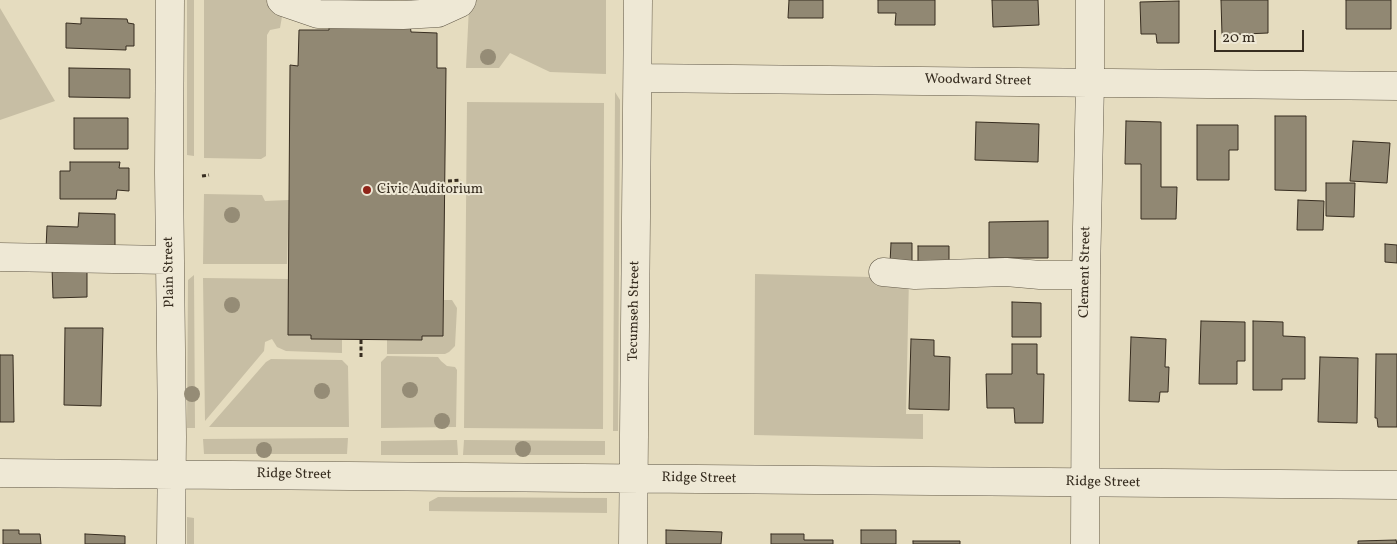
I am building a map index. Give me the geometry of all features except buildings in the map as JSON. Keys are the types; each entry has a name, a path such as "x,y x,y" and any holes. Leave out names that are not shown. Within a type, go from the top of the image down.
{"street":[{"name":"Plain Street","path":"170,0 171,544"},
{"path":"281,0 318,14 403,15 438,13 460,3 462,0"},
{"path":"638,0 638,78"},
{"name":"Clement Street","path":"1085,544 1084,483 1090,0"},
{"name":"Woodward Street","path":"638,78 1397,86"},
{"name":"Tecumseh Street","path":"633,544 638,78"},
{"path":"0,257 169,260"},
{"path":"883,272 914,275 1006,272 1040,276 1086,275"},
{"name":"Ridge Street","path":"0,473 1397,485"}],"path":[{"path":"202,176 209,175"},
{"path":"448,181 461,180"},
{"path":"361,340 361,357"}],"shaded area":[{"path":"187,0 194,0 194,156 187,155"},
{"path":"204,0 266,0 273,7 283,11 280,28 270,30 267,35 266,156 261,159 204,158"},
{"path":"473,0 606,0 606,74 550,72 510,53 499,68 466,68 469,7"},
{"path":"0,8 55,101 0,120"},
{"path":"615,92 620,100 618,431 613,431"},
{"path":"467,102 604,103 603,429 464,428"},
{"path":"204,194 262,195 265,201 289,200 287,264 203,264"},
{"path":"755,274 909,278 906,414 923,414 923,439 754,435"},
{"path":"194,275 195,428 187,428 188,280"},
{"path":"203,278 288,279 288,335 311,335 311,339 342,340 342,353 286,351 277,347 272,339 265,342 264,351 205,421"},
{"path":"444,300 452,300 457,308 455,346 449,352 445,354 387,354 387,340 422,340 422,336 443,336"},
{"path":"387,356 438,357 447,366 455,367 457,370 456,427 381,428 381,362"},
{"path":"271,359 342,360 348,366 349,427 209,427 266,362"},
{"path":"348,438 347,454 204,454 203,439"},
{"path":"457,440 458,455 381,455 381,441"},
{"path":"464,440 605,441 605,455 463,455"},
{"path":"438,497 607,498 607,513 429,511 429,502"},
{"path":"187,517 194,518 194,544 187,544"}],"place":[{"name":"Civic Auditorium","path":"367,190"}]}
